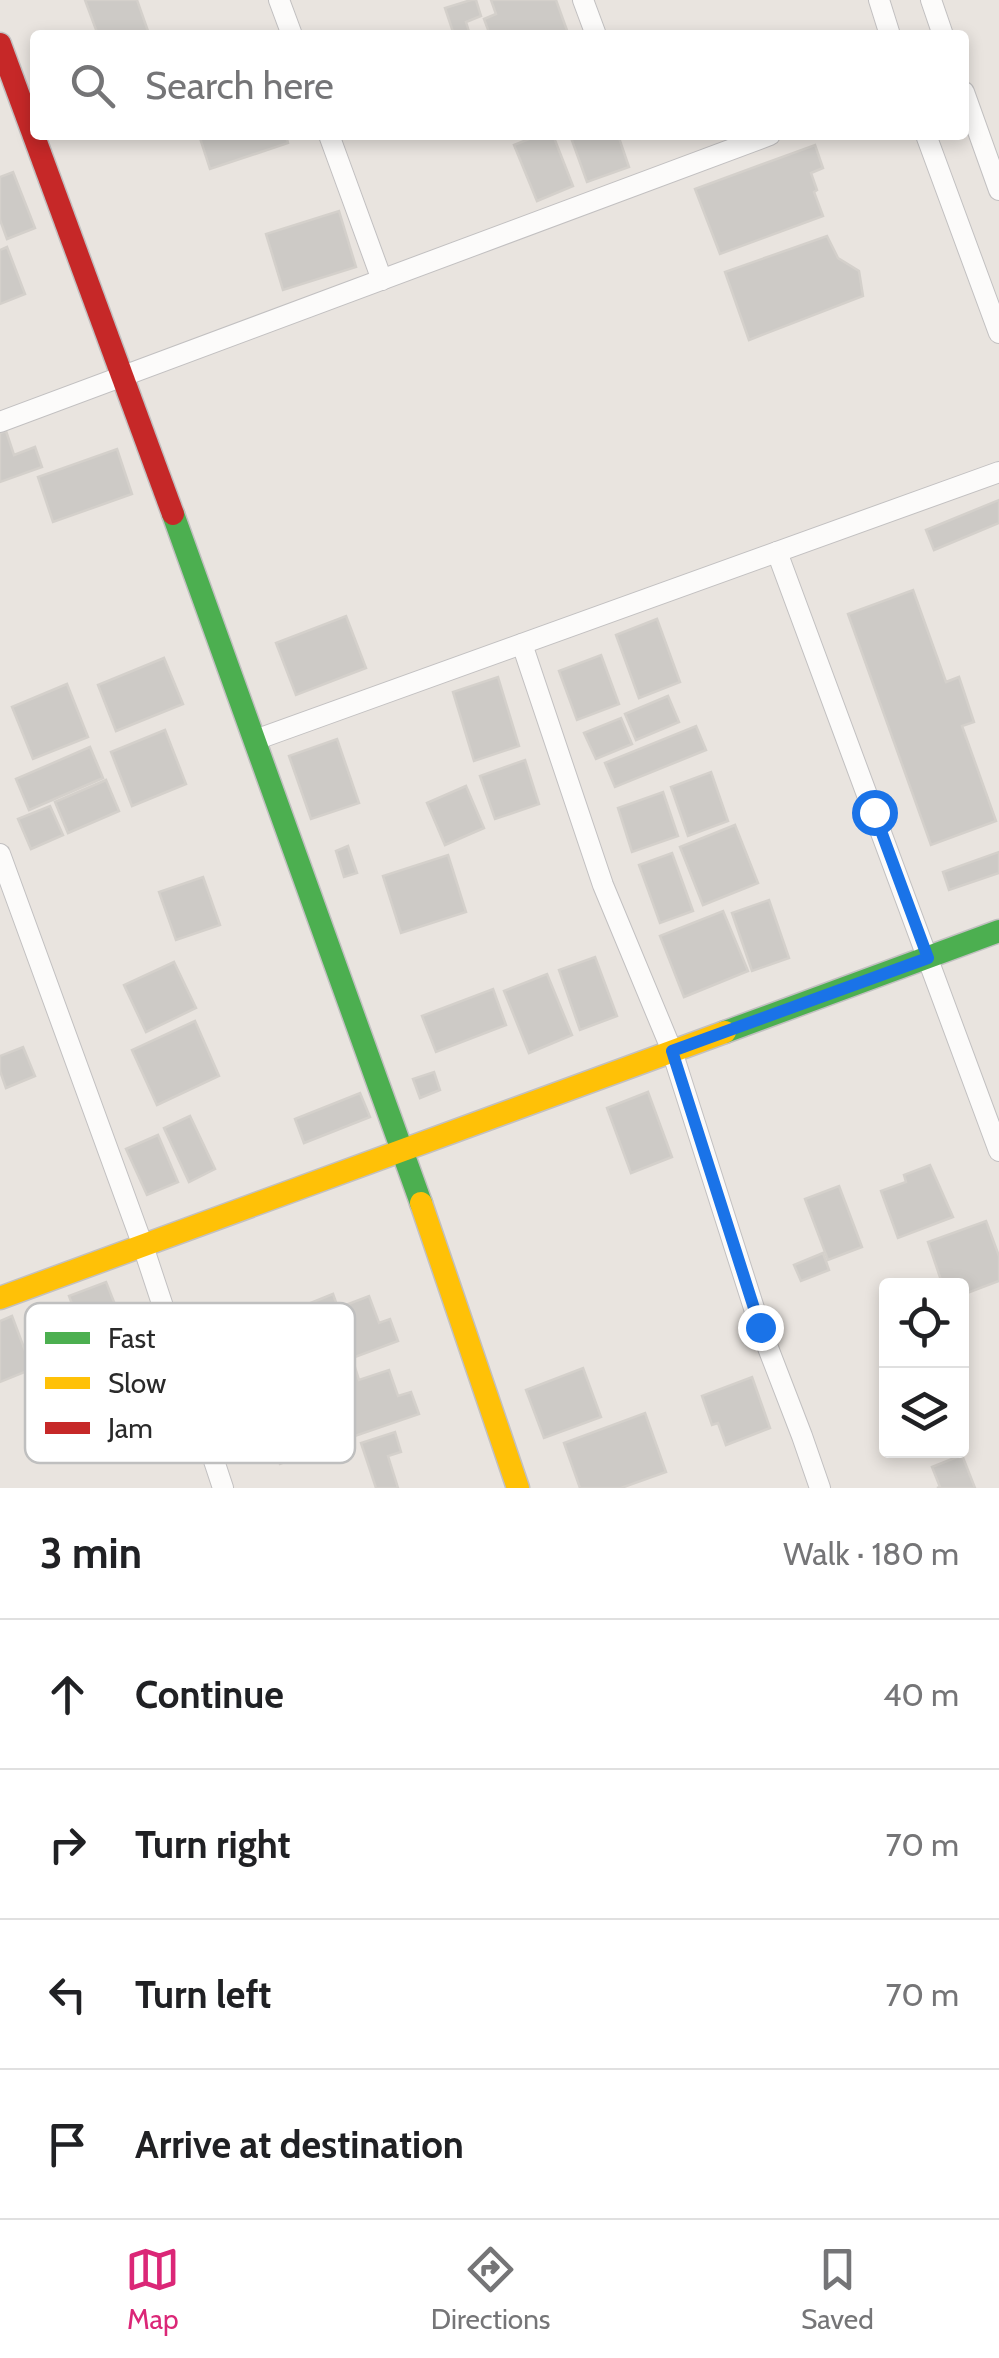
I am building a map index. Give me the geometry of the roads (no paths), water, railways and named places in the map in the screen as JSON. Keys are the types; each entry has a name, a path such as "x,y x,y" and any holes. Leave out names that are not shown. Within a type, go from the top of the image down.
{"street":[{"path":"279,0 290,30"},
{"path":"582,0 594,30"},
{"path":"878,0 888,30"},
{"path":"931,0 941,30"},
{"path":"0,44 30,125"},
{"path":"969,106 999,190"},
{"path":"36,140 404,1150 518,1488"},
{"path":"331,140 382,280"},
{"path":"0,422 757,140"},
{"path":"928,140 999,333"},
{"path":"255,740 999,472"},
{"path":"777,552 999,1151"},
{"path":"522,644 603,885 672,1051 760,1327 820,1488"},
{"path":"0,854 162,1303"},
{"path":"0,1298 999,931"},
{"path":"215,1463 223,1488"}]}
